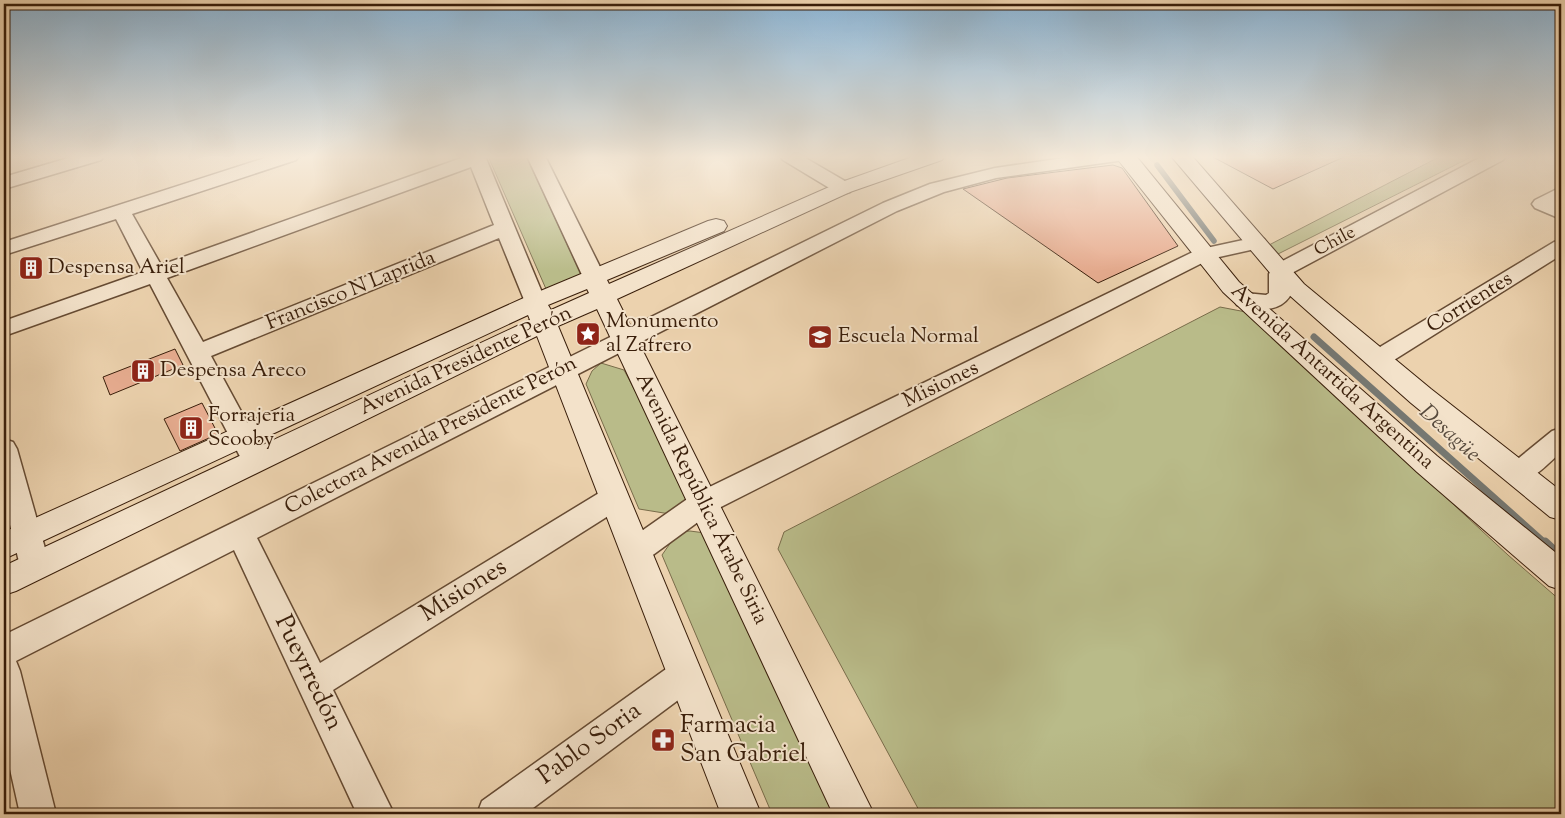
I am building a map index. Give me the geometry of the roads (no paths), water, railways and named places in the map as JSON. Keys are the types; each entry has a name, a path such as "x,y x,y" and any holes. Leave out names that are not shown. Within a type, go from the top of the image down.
{"street":[{"path":"4,237 136,194"},
{"path":"4,249 173,194"},
{"path":"4,329 377,194"},
{"path":"491,194 741,814"},
{"name":"Avenida República Árabe Siria","path":"554,194 854,814"},
{"name":"Avenida Presidente Perón","path":"15,540 242,436 540,313 810,194"},
{"name":"Colectora Avenida Presidente Perón","path":"4,650 624,339 890,207 922,194"},
{"name":"Avenida Antartida Argentina","path":"1156,194 1231,287 1427,464 1561,576"},
{"name":"Avenida Antartida Argentina","path":"1214,194 1296,289 1378,359 1561,508"},
{"name":"Chile","path":"1280,271 1425,194"},
{"path":"1559,194 1542,204 1561,213"},
{"path":"121,211 255,461"},
{"name":"Francisco N Laprida","path":"197,353 505,228"},
{"name":"Misiones","path":"636,551 703,503 1204,254 1256,243"},
{"name":"Corrientes","path":"1378,359 1561,246"},
{"path":"1245,300 1271,302 1279,296 1278,278 1280,271"},
{"name":"Avenida Presidente Perón","path":"4,581 255,461 540,313"},
{"path":"1518,473 1561,438"},
{"path":"4,449 15,540 35,566"},
{"name":"Misiones","path":"313,685 614,498"},
{"name":"Pueyrredón","path":"240,532 376,814"},
{"path":"4,671 38,814"},
{"name":"Pablo Soria","path":"495,814 685,675"}],"waterway":[{"name":"Desagüe","path":"1179,194 1214,241"},
{"name":"Desagüe","path":"1314,337 1546,544"},
{"name":"Desagüe","path":"1545,542 1561,557"}],"place":[{"name":"Despensa Ariel","path":"31,268"},
{"name":"Monumento al Zafrero","path":"588,334"},
{"name":"Escuela Normal","path":"820,337"},
{"name":"Despensa Areco","path":"143,371"},
{"name":"Forrajeria Scooby","path":"191,428"},
{"name":"Farmacia San Gabriel","path":"663,740"}]}
